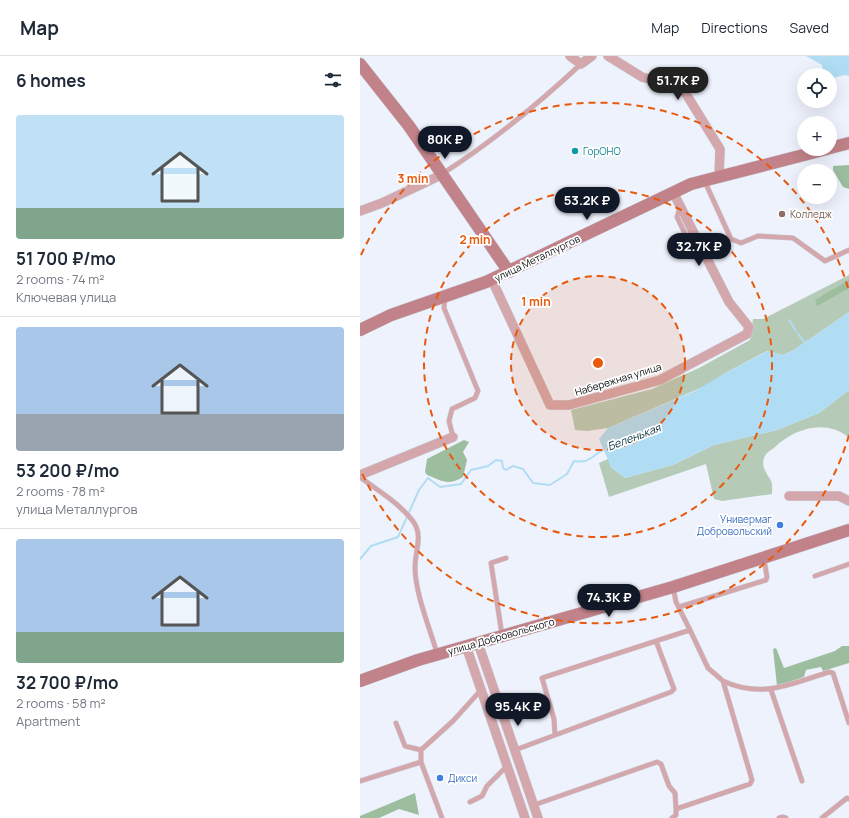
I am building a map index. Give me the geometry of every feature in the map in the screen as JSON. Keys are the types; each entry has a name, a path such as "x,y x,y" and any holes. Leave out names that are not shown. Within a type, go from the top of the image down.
{"street":[{"path":"570,56 581,64 592,56"},
{"path":"608,56 642,77 683,89 720,149 719,177"},
{"path":"360,64 408,126 509,272"},
{"name":"улица Металлургов","path":"837,147 849,143"},
{"name":"улица Металлургов","path":"360,330 391,315 492,280 691,184 802,156"},
{"path":"360,211 382,203 441,175"},
{"name":"Набережная улица","path":"492,280 550,405 569,405 660,380 747,334 749,326 729,302 673,192"},
{"path":"360,476 453,437"},
{"path":"789,496 839,496 849,501"},
{"name":"улица Добровольского","path":"360,681 438,654 673,587 764,559 849,530"},
{"path":"478,643 538,818"},
{"path":"466,646 525,818"}],"lane":[{"path":"441,175 472,154 527,112 581,64"},
{"path":"705,180 731,240 741,244 758,236 793,238 825,262 849,250"},
{"path":"444,297 444,308 478,390 475,398 452,409 449,421 453,437"},
{"path":"360,476 413,520 419,537 415,568 421,602 438,654"},
{"path":"502,636 491,563 506,558"},
{"path":"679,607 766,580 767,577 764,559"},
{"path":"815,576 849,564"},
{"path":"673,587 679,607 708,668 723,681 737,688 771,690 829,672 833,673 849,723"},
{"path":"555,735 554,720 542,678 690,630"},
{"path":"515,750 674,689 656,641"},
{"path":"676,809 752,782 723,681"},
{"path":"442,818 421,762 421,750 453,721 481,690"},
{"path":"771,690 802,781"},
{"path":"396,723 405,746 421,750"},
{"path":"360,774 362,780 421,762"},
{"path":"534,805 657,762 661,764 669,786 675,793 676,815 672,818"},
{"path":"470,802 482,796 487,786 507,766"},
{"path":"822,818 846,798 849,799"},
{"path":"779,818 786,818"}],"green space":[{"path":"849,165 849,189 843,187 837,177 837,166"},
{"path":"849,275 849,312 794,350 783,355 767,351 727,372 705,386 608,428 587,431 575,430 571,410 652,389 699,368 750,340 753,319 763,319"},
{"path":"849,280 849,288 817,306 815,300"},
{"path":"849,390 849,438 830,428 820,427 800,431 782,441 767,453 763,462 764,468 772,482 772,494 722,501 714,499 706,464 609,497 599,463 608,459 611,467 625,478 673,465 714,445 777,430 819,413"},
{"path":"464,440 469,442 463,452 467,460 463,477 458,480 445,482 427,475 425,472 427,459"},
{"path":"842,646 849,646 849,663 823,671 821,667 806,670 804,677 777,686 773,649 776,648 784,668 835,651"},
{"path":"415,793 419,815 399,809 379,818 360,818 360,816"}],"water":[{"path":"806,56 849,56 849,76 844,75 837,77 837,68 823,68 822,65"},
{"path":"849,312 849,390 819,413 777,430 714,445 673,465 625,478 611,467 599,439 608,428 695,391 727,372 768,351 783,355 794,350"}],"waterway":[{"path":"789,320 796,331"},
{"path":"798,334 806,344"},
{"name":"Беленькая","path":"360,559 371,546 398,537 419,490 428,478 440,487 461,484 471,470 488,466 496,460 502,461 503,468 506,470 513,466 523,469 533,483 550,485 567,474 574,461 580,462 588,460 606,448"}],"place":[{"name":"ГорОНО","path":"575,151"},
{"name":"Колледж","path":"782,214"},
{"name":"Универмаг Добровольский","path":"780,525"},
{"name":"Дикси","path":"440,778"}]}
